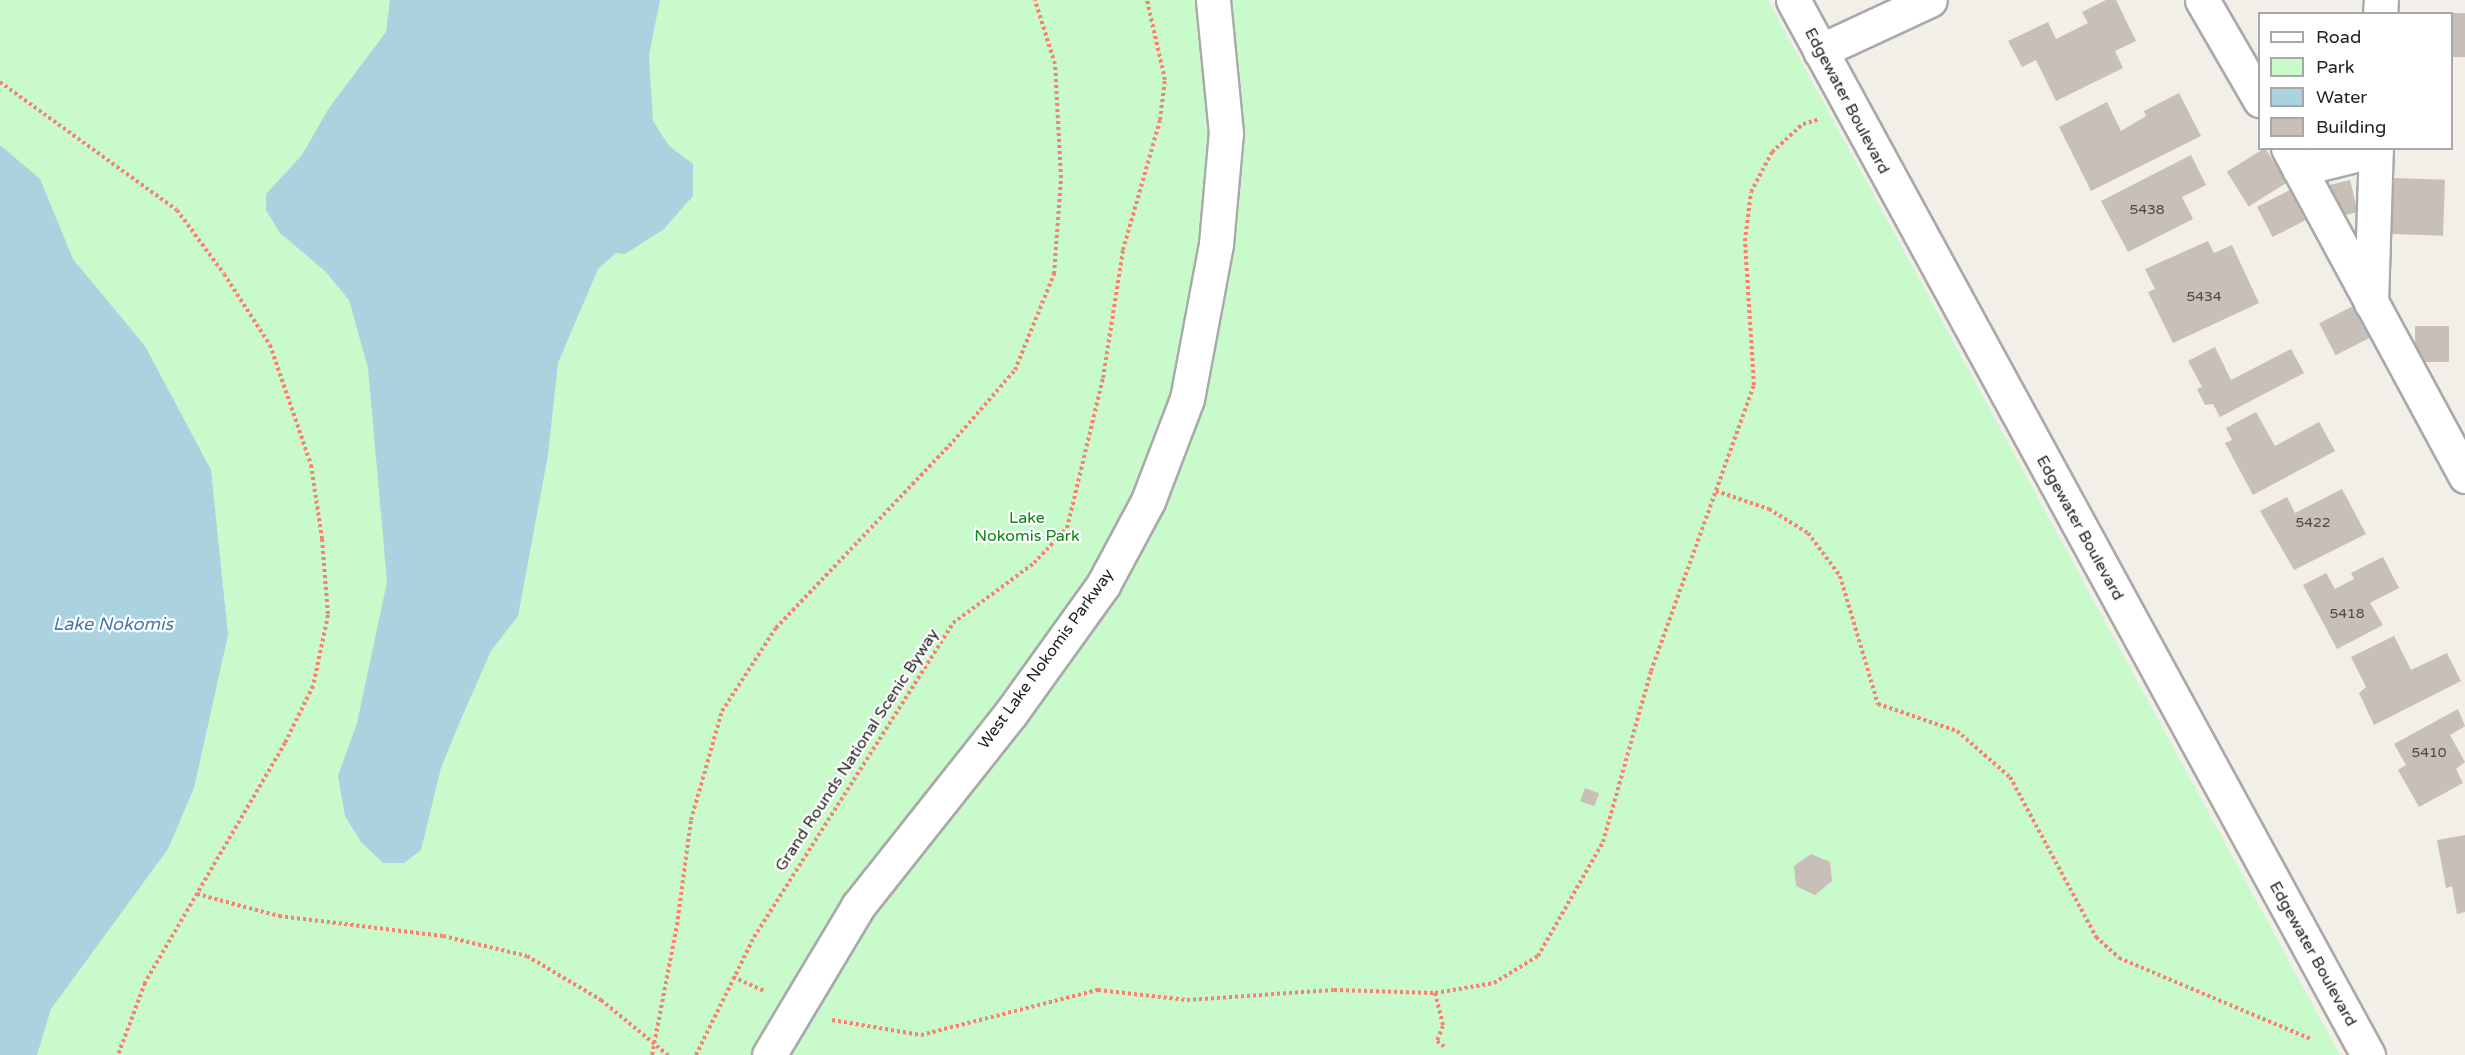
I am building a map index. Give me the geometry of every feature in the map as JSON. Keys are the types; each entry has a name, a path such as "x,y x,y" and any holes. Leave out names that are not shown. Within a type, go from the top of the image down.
{"street":[{"name":"West Lake Nokomis Parkway","path":"769,1055 796,1006 858,906 1011,713 1102,585 1148,501 1187,399 1216,244 1226,133 1213,0"},
{"name":"Edgewater Boulevard","path":"1793,0 2368,1055"},
{"path":"1820,51 1930,0"},
{"path":"2202,0 2258,98"},
{"path":"2368,150 2293,159 2465,476"},
{"path":"2371,304 2376,150"}],"path":[{"path":"652,1055 677,925 691,820 722,711 776,628 949,446 1015,370 1054,274 1061,178 1054,64 1035,0"},
{"name":"Grand Rounds National Scenic Byway","path":"696,1055 733,977 814,836 953,623 1034,563 1067,528 1101,389 1123,250 1160,120 1165,80 1147,0"},
{"path":"0,82 177,210 270,345 311,465 328,615 313,686 146,983 118,1055"},
{"path":"733,977 826,1019 921,1035 1098,990 1187,1000 1334,990 1435,993 1494,983 1538,956 1603,842 1651,671 1754,386 1745,242 1751,192 1772,152 1803,124 1852,110"},
{"path":"1716,491 1769,509 1808,533 1840,576 1878,704 1957,731 2010,777 2096,937 2119,958 2311,1039"},
{"path":"197,894 279,916 443,936 527,956 601,1000 668,1055"},
{"path":"1435,993 1443,1026 1437,1041 1446,1048"}],"green space":[{"name":"Lake Nokomis Park","path":"0,0 1768,0 2340,1055 0,1055"}],"water":[{"path":"390,0 660,0 649,55 653,121 669,146 693,164 693,196 664,229 625,254 616,253 598,269 558,363 548,455 518,616 491,651 461,719 441,768 421,850 404,863 383,863 361,842 345,816 338,776 357,723 387,582 368,368 349,300 325,271 280,233 266,210 266,194 302,155 329,108 386,32"},
{"name":"Lake Nokomis","path":"0,145 40,179 73,259 145,346 211,470 228,635 194,788 168,849 51,1009 37,1055 0,1055"}],"building":[{"path":"2106,0 2116,0 2136,41 2115,51 2123,68 2056,101 2036,60 2022,67 2008,41 2048,22 2056,39 2088,23 2082,12"},
{"path":"2453,13 2465,13 2465,57 2453,57"},
{"path":"2179,93 2201,136 2091,191 2059,127 2107,102 2121,131 2146,116 2144,111"},
{"path":"2262,150 2266,150 2287,183 2249,207 2227,172"},
{"path":"2191,155 2206,185 2182,197 2193,219 2128,252 2101,201"},
{"path":"2393,178 2445,180 2443,236 2391,234"},
{"path":"2350,180 2358,212 2334,218 2326,186"},
{"path":"2290,190 2305,220 2272,237 2257,207"},
{"path":"2208,241 2214,253 2232,245 2259,303 2173,343 2148,292 2155,289 2145,269"},
{"path":"2353,306 2369,338 2335,355 2319,323"},
{"path":"2415,326 2449,326 2449,362 2415,362"},
{"path":"2215,347 2231,380 2291,349 2304,373 2220,417 2213,404 2205,405 2197,389 2202,387 2188,361"},
{"path":"2256,412 2275,446 2319,422 2335,451 2253,495 2225,443 2232,440 2226,428"},
{"path":"2342,489 2366,534 2294,570 2260,511 2287,497 2295,513"},
{"path":"2383,557 2399,588 2370,603 2383,625 2337,649 2303,585 2326,573 2335,589 2354,579 2351,573"},
{"path":"2394,636 2411,670 2447,653 2461,681 2374,725 2359,693 2366,687 2351,657"},
{"path":"2458,709 2465,726 2450,735 2465,762 2456,769 2463,783 2419,807 2398,770 2406,765 2394,744"},
{"path":"1585,788 1599,793 1594,806 1580,801"},
{"path":"2465,835 2465,912 2457,914 2452,886 2446,888 2437,840"},
{"path":"1811,854 1830,862 1832,881 1815,895 1796,886 1794,866"}]}
